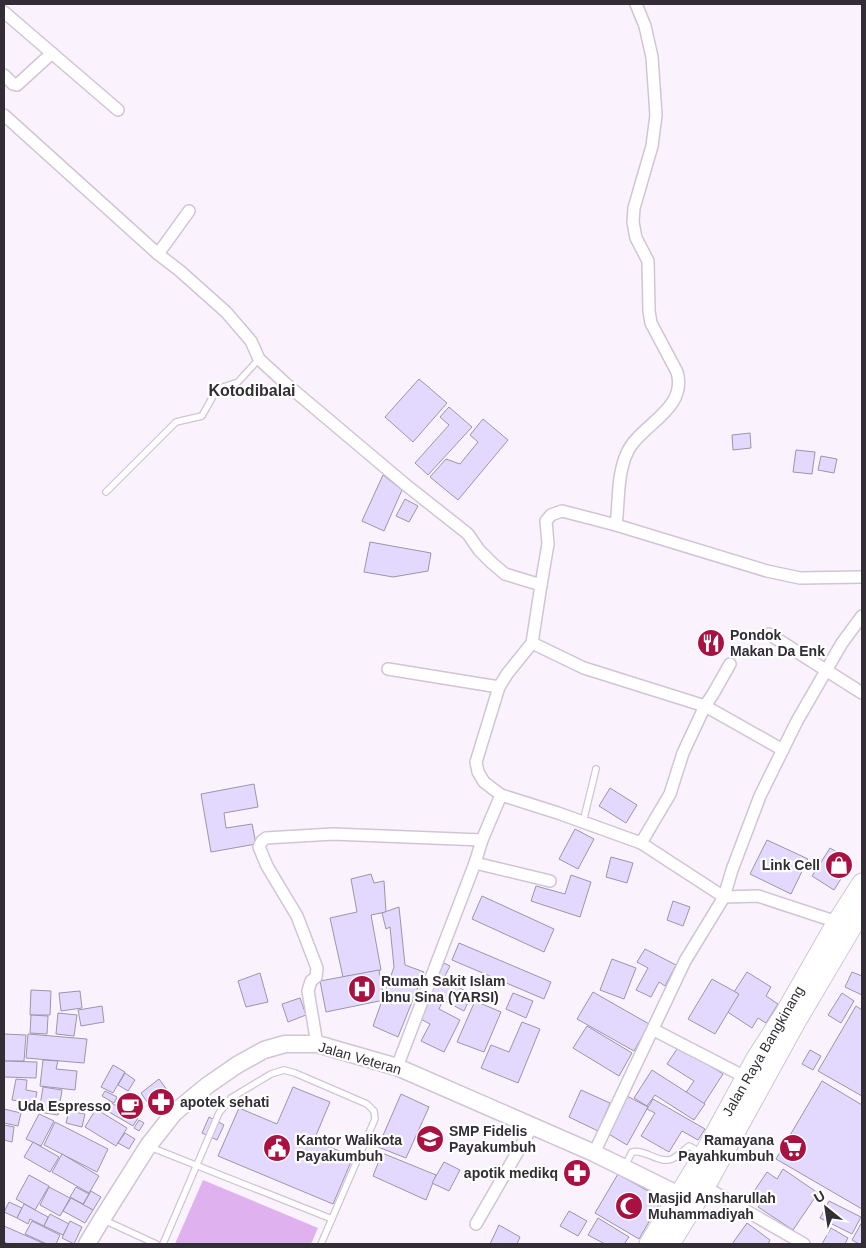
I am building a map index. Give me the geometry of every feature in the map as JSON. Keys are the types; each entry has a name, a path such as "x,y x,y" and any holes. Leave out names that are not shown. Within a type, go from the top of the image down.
{"highway":[{"name":"Jalan Raya Bangkinang","path":"670,1244 706,1187 837,922 862,884"},
{"name":"Jalan Raya Bangkinang","path":"649,1244 704,1154 747,1078 755,1060 791,1016 862,912"}],"main road":[{"name":"Jalan Veteran","path":"87,1244 148,1146 174,1113 208,1085 237,1065 264,1050 285,1044 317,1044 398,1067 594,1153 680,1194 696,1204"}],"street":[{"path":"616,525 622,464 628,450 670,406 677,393 679,380 677,372 651,323 648,260 636,238 633,222 634,208 652,146 656,115 652,57 645,26 636,4"},
{"path":"4,12 118,110"},
{"path":"4,75 13,84 17,85 52,53"},
{"path":"4,115 158,254 226,312 252,341 259,359 285,383 406,485 468,534 479,550 505,574 541,585"},
{"path":"158,254 189,212"},
{"path":"837,922 758,896 724,898 641,843 501,795 484,782 478,772 476,762 499,686 532,643 548,544 546,521 551,515 562,511 616,525 767,571 800,578 862,577"},
{"path":"594,1153 654,1030 685,961 724,898 732,870 760,796 797,721 842,643 862,616"},
{"path":"769,634 862,693"},
{"path":"532,643 584,668 704,706 783,750"},
{"path":"641,843 670,794 683,753 704,706 730,664"},
{"path":"388,669 499,686"},
{"path":"398,1067 482,840 501,795"},
{"path":"317,1044 308,991 311,981 316,977 317,968 296,916 266,866 259,847 262,841 266,838 334,834 482,840"},
{"path":"475,863 550,881"},
{"path":"654,1030 747,1078"},
{"path":"476,1224 533,1125"},
{"path":"706,1187 804,1244"}],"lane":[{"path":"106,492 176,422 202,416 217,389 238,382 259,359"},
{"path":"582,822 596,769"},
{"path":"163,1244 219,1113 231,1098 271,1074 284,1070 368,1104 374,1111 375,1119 321,1244"},
{"path":"148,1146 332,1219"},
{"path":"624,1168 632,1152 638,1151 664,1161 674,1158 689,1146 704,1154"},
{"path":"102,1219 156,1244"}],"shaded area":[{"path":"203,1180 318,1228 311,1244 175,1244"}],"building":[{"path":"419,379 447,403 413,442 385,417"},
{"path":"449,407 472,427 428,475 415,463 449,425 440,417"},
{"path":"483,419 508,440 458,500 430,477 446,459 460,464 478,442 470,435"},
{"path":"750,433 751,448 733,450 732,435"},
{"path":"796,450 815,452 812,474 793,472"},
{"path":"821,456 837,459 834,473 818,470"},
{"path":"383,475 402,490 384,531 362,521"},
{"path":"405,499 418,506 409,522 396,516"},
{"path":"370,542 431,553 428,571 393,577 364,572"},
{"path":"254,784 258,807 224,813 226,828 252,824 256,844 211,852 201,794"},
{"path":"610,788 637,805 626,823 599,806"},
{"path":"575,829 594,839 578,869 559,859"},
{"path":"767,840 808,859 791,894 750,874"},
{"path":"830,848 852,861 834,890 812,876"},
{"path":"611,857 633,863 627,883 606,877"},
{"path":"371,874 374,883 384,881 386,912 371,915 381,970 343,977 330,918 357,912 351,879"},
{"path":"571,875 591,882 580,917 531,901 536,886 565,894"},
{"path":"482,896 554,929 544,952 472,919"},
{"path":"673,901 690,907 683,926 667,920"},
{"path":"399,907 405,965 424,972 398,1037 373,1026 394,967 390,927 386,929 382,913"},
{"path":"459,943 551,982 544,999 452,960"},
{"path":"645,949 676,965 665,986 659,982 651,997 636,990 648,968 637,962"},
{"path":"612,959 636,968 624,999 600,990"},
{"path":"444,963 450,966 443,980 472,994 464,1011 443,1000 439,1009 460,1020 444,1052 421,1041 430,1024 417,1017"},
{"path":"379,970 384,1000 326,1012 320,981"},
{"path":"747,972 771,987 766,996 778,1004 766,1023 758,1018 752,1028 723,1009"},
{"path":"852,972 862,976 862,995 845,987"},
{"path":"260,973 268,1002 246,1007 238,981"},
{"path":"712,979 739,994 715,1034 688,1019"},
{"path":"31,990 51,991 50,1015 30,1015"},
{"path":"80,991 82,1008 61,1011 59,993"},
{"path":"593,992 649,1024 634,1051 577,1019"},
{"path":"513,993 533,1001 526,1018 506,1009"},
{"path":"842,993 854,1001 841,1023 828,1015"},
{"path":"300,998 306,1015 288,1022 282,1004"},
{"path":"475,1001 501,1012 484,1052 457,1042"},
{"path":"102,1006 104,1022 81,1026 78,1010"},
{"path":"856,1006 862,1010 862,1096 818,1071"},
{"path":"58,1013 77,1015 74,1036 56,1034"},
{"path":"31,1015 48,1016 47,1034 30,1033"},
{"path":"522,1022 540,1029 518,1083 481,1068 491,1045 509,1052"},
{"path":"587,1026 632,1053 619,1076 573,1048"},
{"path":"4,1034 26,1035 24,1061 4,1061"},
{"path":"28,1034 87,1039 84,1063 26,1058"},
{"path":"679,1046 723,1074 703,1105 685,1094 694,1081 667,1064"},
{"path":"810,1050 821,1056 813,1070 802,1064"},
{"path":"43,1060 58,1061 56,1069 77,1071 75,1090 40,1086"},
{"path":"4,1061 37,1062 36,1078 4,1077"},
{"path":"113,1065 125,1072 113,1093 101,1087"},
{"path":"652,1070 705,1104 694,1120 655,1095 647,1106 634,1098"},
{"path":"125,1073 135,1080 128,1091 118,1085"},
{"path":"16,1079 27,1080 26,1090 37,1092 33,1112 17,1110 18,1101 12,1100"},
{"path":"159,1079 173,1098 154,1112 141,1093"},
{"path":"822,1081 862,1105 862,1209 776,1159"},
{"path":"43,1087 62,1090 58,1115 39,1112"},
{"name":"Kantor Walikota Payakumbuh","path":"293,1087 330,1102 314,1140 353,1157 333,1204 218,1156 239,1108 277,1124"},
{"path":"581,1090 610,1103 598,1131 569,1117"},
{"path":"105,1091 117,1097 114,1103 102,1096"},
{"path":"401,1094 429,1107 406,1158 378,1147"},
{"path":"627,1096 648,1107 627,1145 607,1133"},
{"path":"653,1099 705,1129 698,1140 682,1131 669,1152 641,1136 655,1113 647,1109"},
{"path":"108,1101 138,1118 133,1126 104,1109"},
{"path":"4,1109 21,1113 18,1126 4,1123"},
{"path":"96,1109 127,1128 116,1146 85,1127"},
{"path":"69,1111 85,1114 82,1127 66,1123"},
{"path":"39,1114 54,1121 41,1146 26,1139"},
{"path":"209,1117 224,1125 217,1140 202,1133"},
{"path":"139,1120 144,1123 139,1131 134,1128"},
{"path":"55,1122 108,1149 97,1172 44,1145"},
{"path":"4,1125 14,1127 12,1142 4,1140"},
{"path":"125,1133 135,1139 129,1149 118,1143"},
{"path":"33,1142 59,1157 50,1172 24,1157"},
{"path":"382,1153 436,1175 426,1200 373,1176"},
{"path":"62,1154 99,1176 89,1193 52,1172"},
{"path":"444,1162 460,1170 449,1191 432,1183"},
{"path":"783,1169 818,1193 793,1230 758,1207 763,1199 753,1193 767,1172 777,1179"},
{"name":"Masjid Ansharullah Muhammadiyah","path":"618,1174 662,1199 639,1239 595,1213"},
{"path":"29,1175 49,1186 35,1210 16,1199"},
{"path":"49,1187 70,1198 60,1216 40,1205"},
{"path":"76,1187 89,1194 83,1204 70,1197"},
{"path":"91,1191 101,1197 93,1210 83,1205"},
{"path":"71,1198 93,1210 85,1223 63,1211"},
{"path":"829,1201 861,1217 852,1234 820,1218"},
{"path":"9,1202 22,1208 17,1218 4,1212"},
{"path":"24,1204 48,1217 44,1226 30,1219 28,1224 17,1218"},
{"path":"569,1211 587,1221 578,1236 560,1226"},
{"path":"50,1214 69,1224 63,1235 44,1226"},
{"path":"598,1218 629,1237 624,1244 605,1244 588,1235"},
{"path":"32,1221 60,1235 56,1244 47,1244 25,1234"},
{"path":"70,1221 82,1227 74,1244 62,1238"},
{"path":"862,1222 862,1244 859,1244 852,1240"},
{"path":"747,1223 770,1240 768,1244 732,1244"},
{"path":"499,1225 520,1237 517,1244 490,1244"},
{"path":"4,1226 45,1244 9,1244 4,1242"},
{"path":"831,1228 848,1238 845,1244 822,1244"}],"place":[{"name":"Pondok Makan Da Enk","path":"711,643"},
{"name":"Link Cell","path":"839,865"},
{"name":"Rumah Sakit Islam Ibnu Sina (YARSI)","path":"362,989"},
{"name":"apotek sehati","path":"161,1102"},
{"name":"Uda Espresso","path":"130,1106"},
{"name":"SMP Fidelis Payakumbuh","path":"430,1139"},
{"name":"Kantor Walikota Payakumbuh","path":"277,1148"},
{"name":"Ramayana Payahkumbuh","path":"793,1148"},
{"name":"apotik medikq","path":"577,1173"},
{"name":"Masjid Ansharullah Muhammadiyah","path":"629,1206"}],"district":[{"name":"Kotodibalai","path":"252,390"}]}
